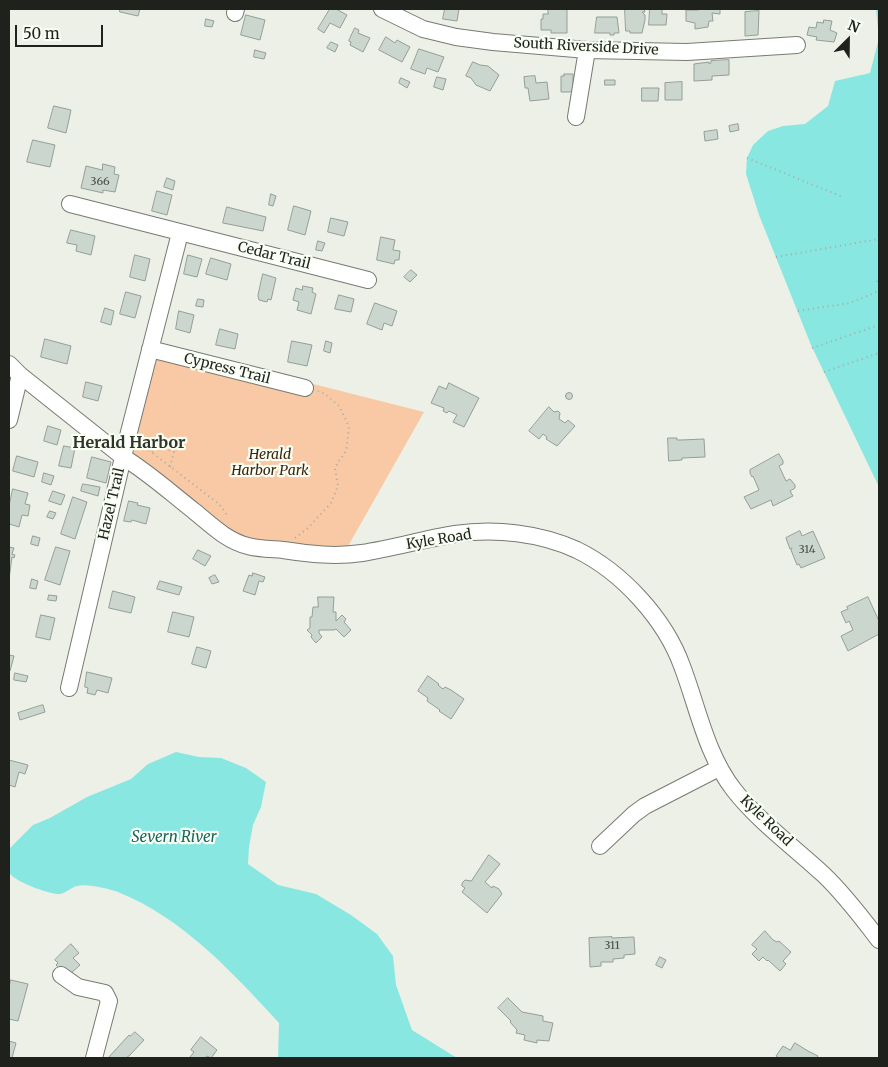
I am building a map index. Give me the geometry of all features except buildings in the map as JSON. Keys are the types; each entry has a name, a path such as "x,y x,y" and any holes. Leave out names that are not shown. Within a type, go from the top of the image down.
{"street":[{"name":"South Riverside Drive","path":"382,9 423,29 456,37 493,42 587,50 687,52 797,45"},
{"path":"576,117 587,50"},
{"name":"Cedar Trail","path":"70,204 368,280"},
{"name":"Hazel Trail","path":"69,688 128,436 180,233"},
{"name":"Cypress Trail","path":"150,349 305,388"},
{"path":"9,420 14,370"},
{"name":"Kyle Road","path":"14,370 227,537 249,546 324,556 360,554 456,534 505,532 532,536 577,550 624,583 645,604 663,629 681,662 710,748 719,768 734,789 751,810 838,889 879,940"},
{"path":"600,846 645,806 719,768"},
{"path":"61,976 78,987 105,993 110,1001 94,1058"}],"path":[{"path":"747,158 843,197"},
{"path":"776,257 879,239"},
{"path":"877,281 879,286"},
{"path":"798,312 850,303 879,291"},
{"path":"812,348 879,325"},
{"path":"824,372 879,353"},
{"path":"283,550 292,540 308,528 330,503 338,486 336,469 338,462 346,452 349,427 339,406 325,394 305,388"},
{"path":"128,436 152,452 218,504 226,513 225,520 218,530"},
{"path":"170,467 177,441"},
{"path":"152,452 159,446 174,452"}],"green space":[{"name":"Herald Harbor Park","path":"154,355 309,383 424,412 347,548 334,550 242,538 131,451"}],"water":[{"path":"876,9 879,9 879,38"},
{"path":"879,38 879,487 811,345 759,215 746,174 747,158 753,145 768,131 783,126 805,124 828,106 835,81 870,73"},
{"name":"Severn River","path":"176,752 199,757 221,758 246,768 266,782 261,807 253,825 248,864 278,885 316,894 351,915 377,934 393,956 396,985 412,1030 457,1058 278,1058 279,1023 206,948 164,916 142,903 109,889 81,885 60,894 55,894 24,883 9,872 9,849 33,825 50,818 87,797 131,779 148,764"}],"district":[{"name":"Herald Harbor","path":"129,443"}]}
